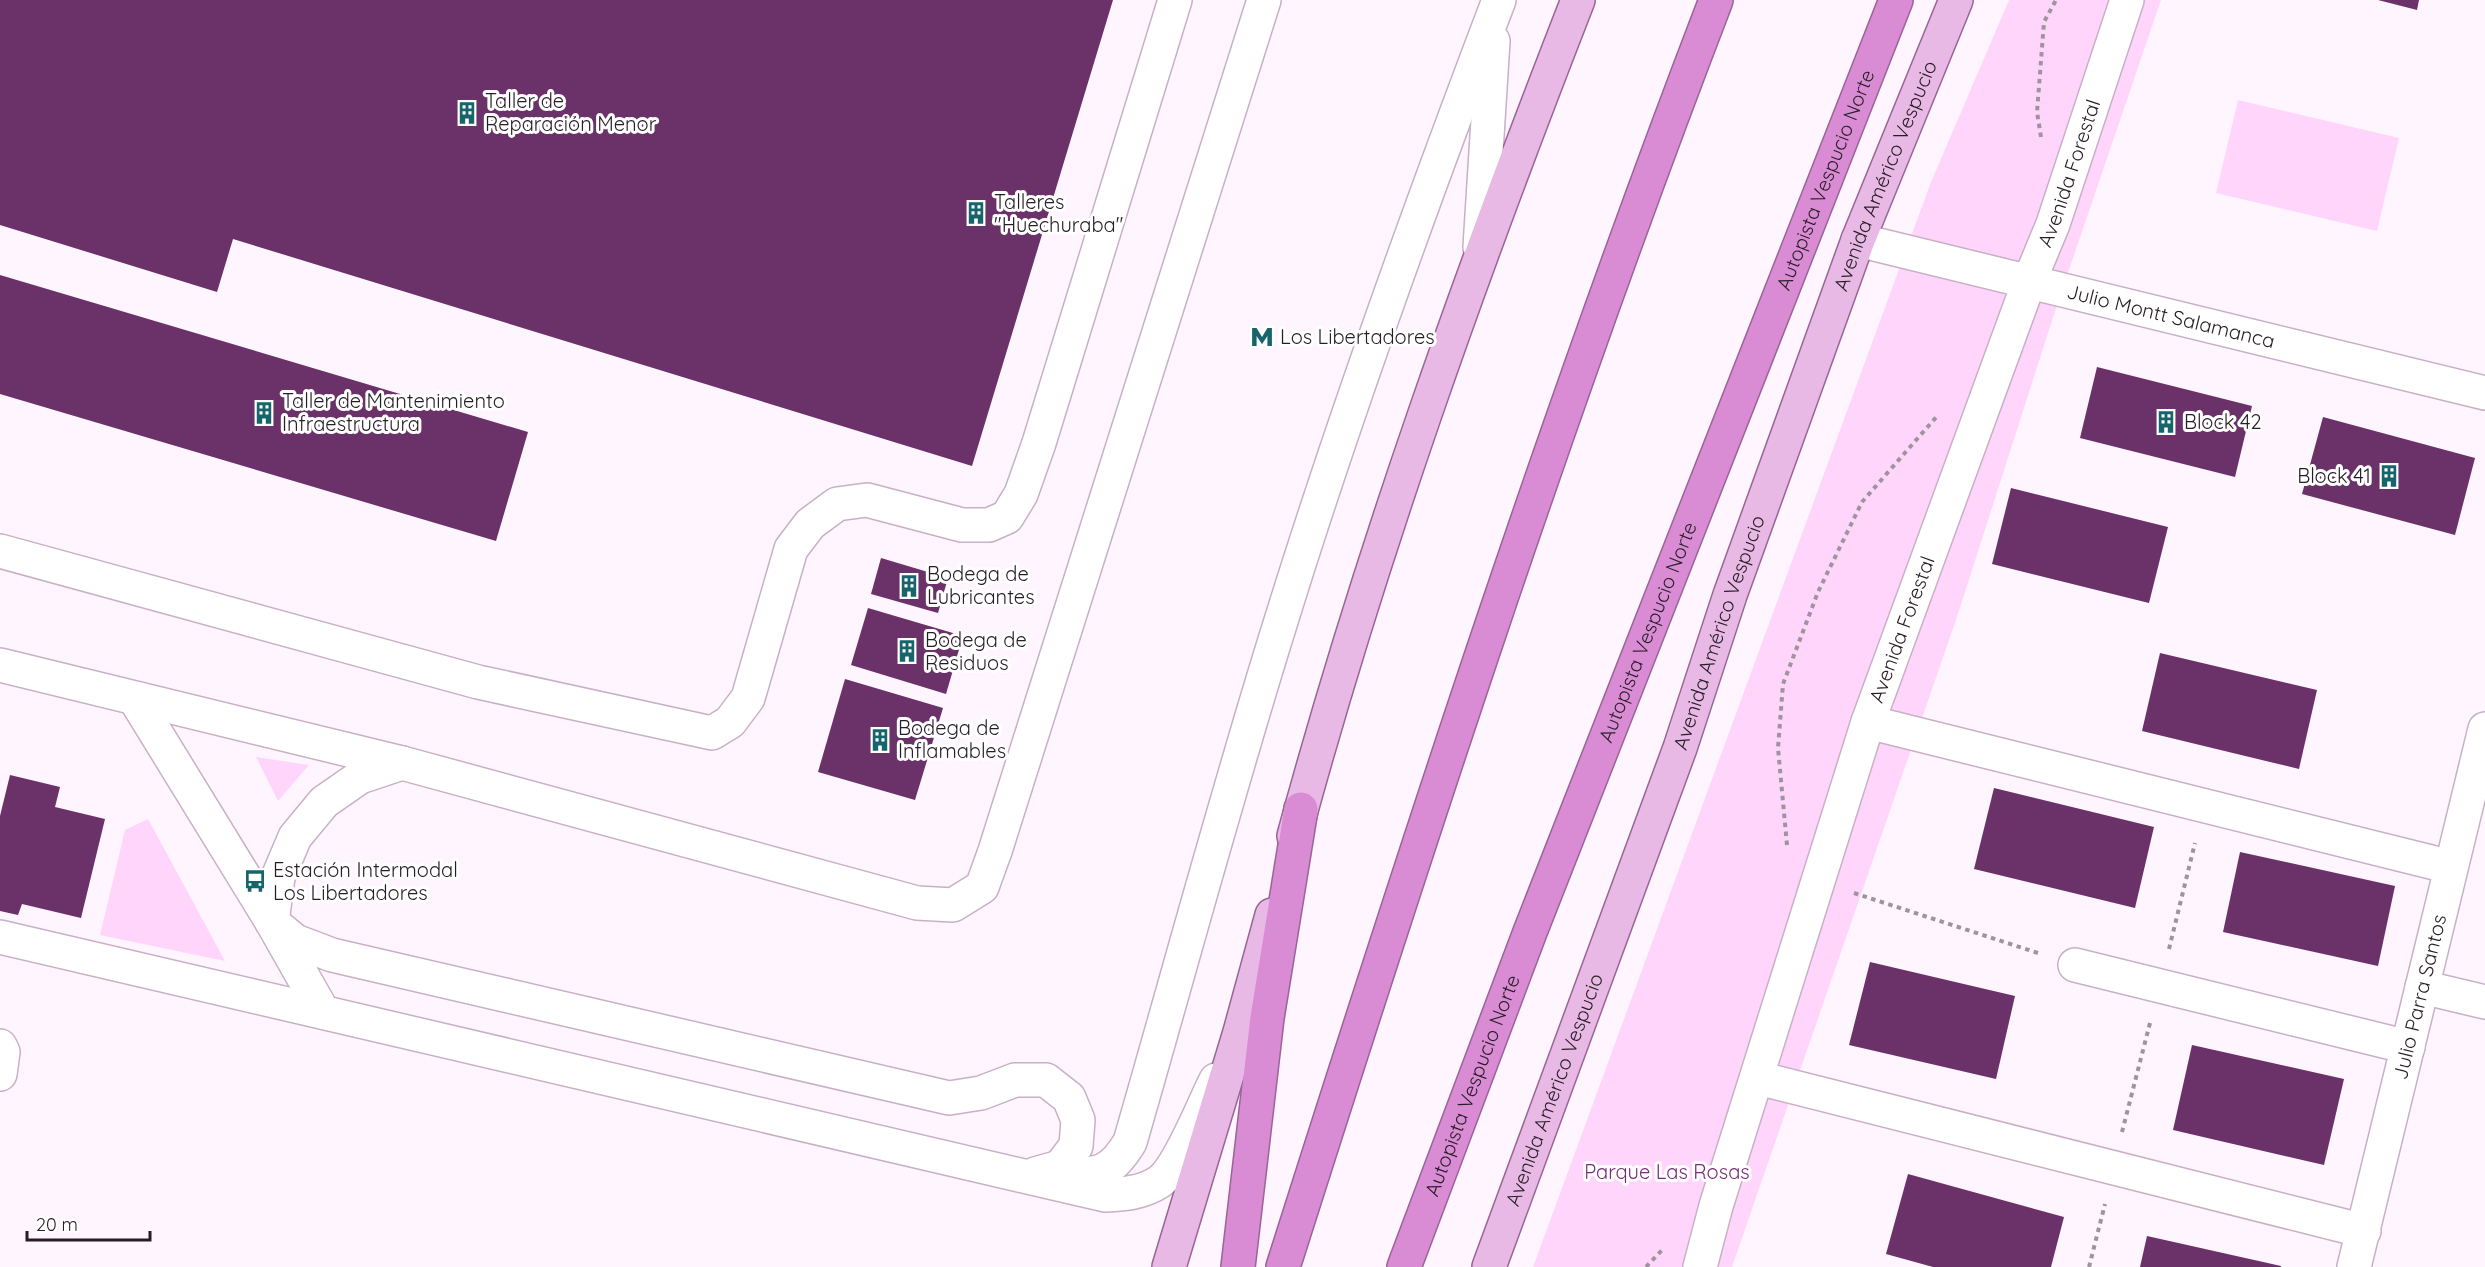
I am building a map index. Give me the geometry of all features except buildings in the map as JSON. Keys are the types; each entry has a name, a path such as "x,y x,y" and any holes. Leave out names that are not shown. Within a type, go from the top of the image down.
{"highway":[{"path":"1283,1267 1434,797 1606,301 1716,0"},
{"name":"Autopista Vespucio Norte","path":"1404,1267 1530,932 1896,0"},
{"path":"1238,1267 1267,1018 1301,809"}],"main road":[{"path":"1169,1267 1240,1032 1301,809 1372,572 1480,255 1578,0"},
{"name":"Avenida Américo Vespucio","path":"1489,1267 1680,748 1730,595 1858,240 1956,0"}],"street":[{"path":"0,551 478,682 712,733 730,722 748,699 791,549 810,524 837,504 867,500 962,525 989,525 1007,517 1021,494 1039,443 1175,0"},
{"path":"0,665 402,763 917,903 953,905 982,886 1264,0"},
{"name":"Avenida Forestal","path":"1700,1267 1716,1206 1868,722 2029,282 2053,224 2127,0"},
{"path":"1480,255 1497,5"},
{"path":"1024,1177 1097,1174 1119,1161 1130,1142 1284,611 1344,426 1416,220 1497,5"},
{"name":"Julio Montt Salamanca","path":"1858,240 2485,393"},
{"path":"135,699 272,922 323,1012"},
{"path":"1868,722 2451,867"},
{"name":"Julio Parra Santos","path":"2355,1267 2485,729"},
{"path":"272,922 278,877 295,837 302,828 324,802 360,777 402,763"},
{"path":"272,922 295,941 332,955 949,1098 981,1093 1015,1080 1046,1080 1069,1098 1078,1120 1076,1146 1060,1167 1024,1177"},
{"path":"0,937 1105,1195 1134,1193 1160,1182 1174,1165 1240,1032"},
{"path":"2075,965 2408,1047"},
{"path":"2422,987 2485,1002"},
{"path":"0,1046 3,1052 0,1074"},
{"path":"1758,1078 2364,1231"}],"path":[{"path":"2042,146 2037,112 2044,22 2056,0"},
{"path":"2089,1267 2204,806"}],"green space":[{"name":"Parque Las Rosas","path":"2009,0 2161,0 2058,302 1957,617 1732,1267 1533,1267 1931,182"},
{"path":"2238,100 2399,138 2377,231 2216,193"},
{"path":"256,757 309,765 278,801"},
{"path":"148,819 225,961 100,935 125,830"}],"place":[{"name":"Taller de Reparación Menor","path":"467,113"},
{"name":"Talleres \"Huechuraba\"","path":"976,213"},
{"name":"Los Libertadores","path":"1262,337"},
{"name":"Taller de Mantenimiento Infraestructura","path":"264,413"},
{"name":"Block 42","path":"2166,422"},
{"name":"Block 41","path":"2389,476"},
{"name":"Bodega de Lubricantes","path":"909,586"},
{"name":"Bodega de Residuos","path":"907,651"},
{"name":"Bodega de Inflamables","path":"880,740"},
{"name":"Estación Intermodal Los Libertadores","path":"255,881"}]}
